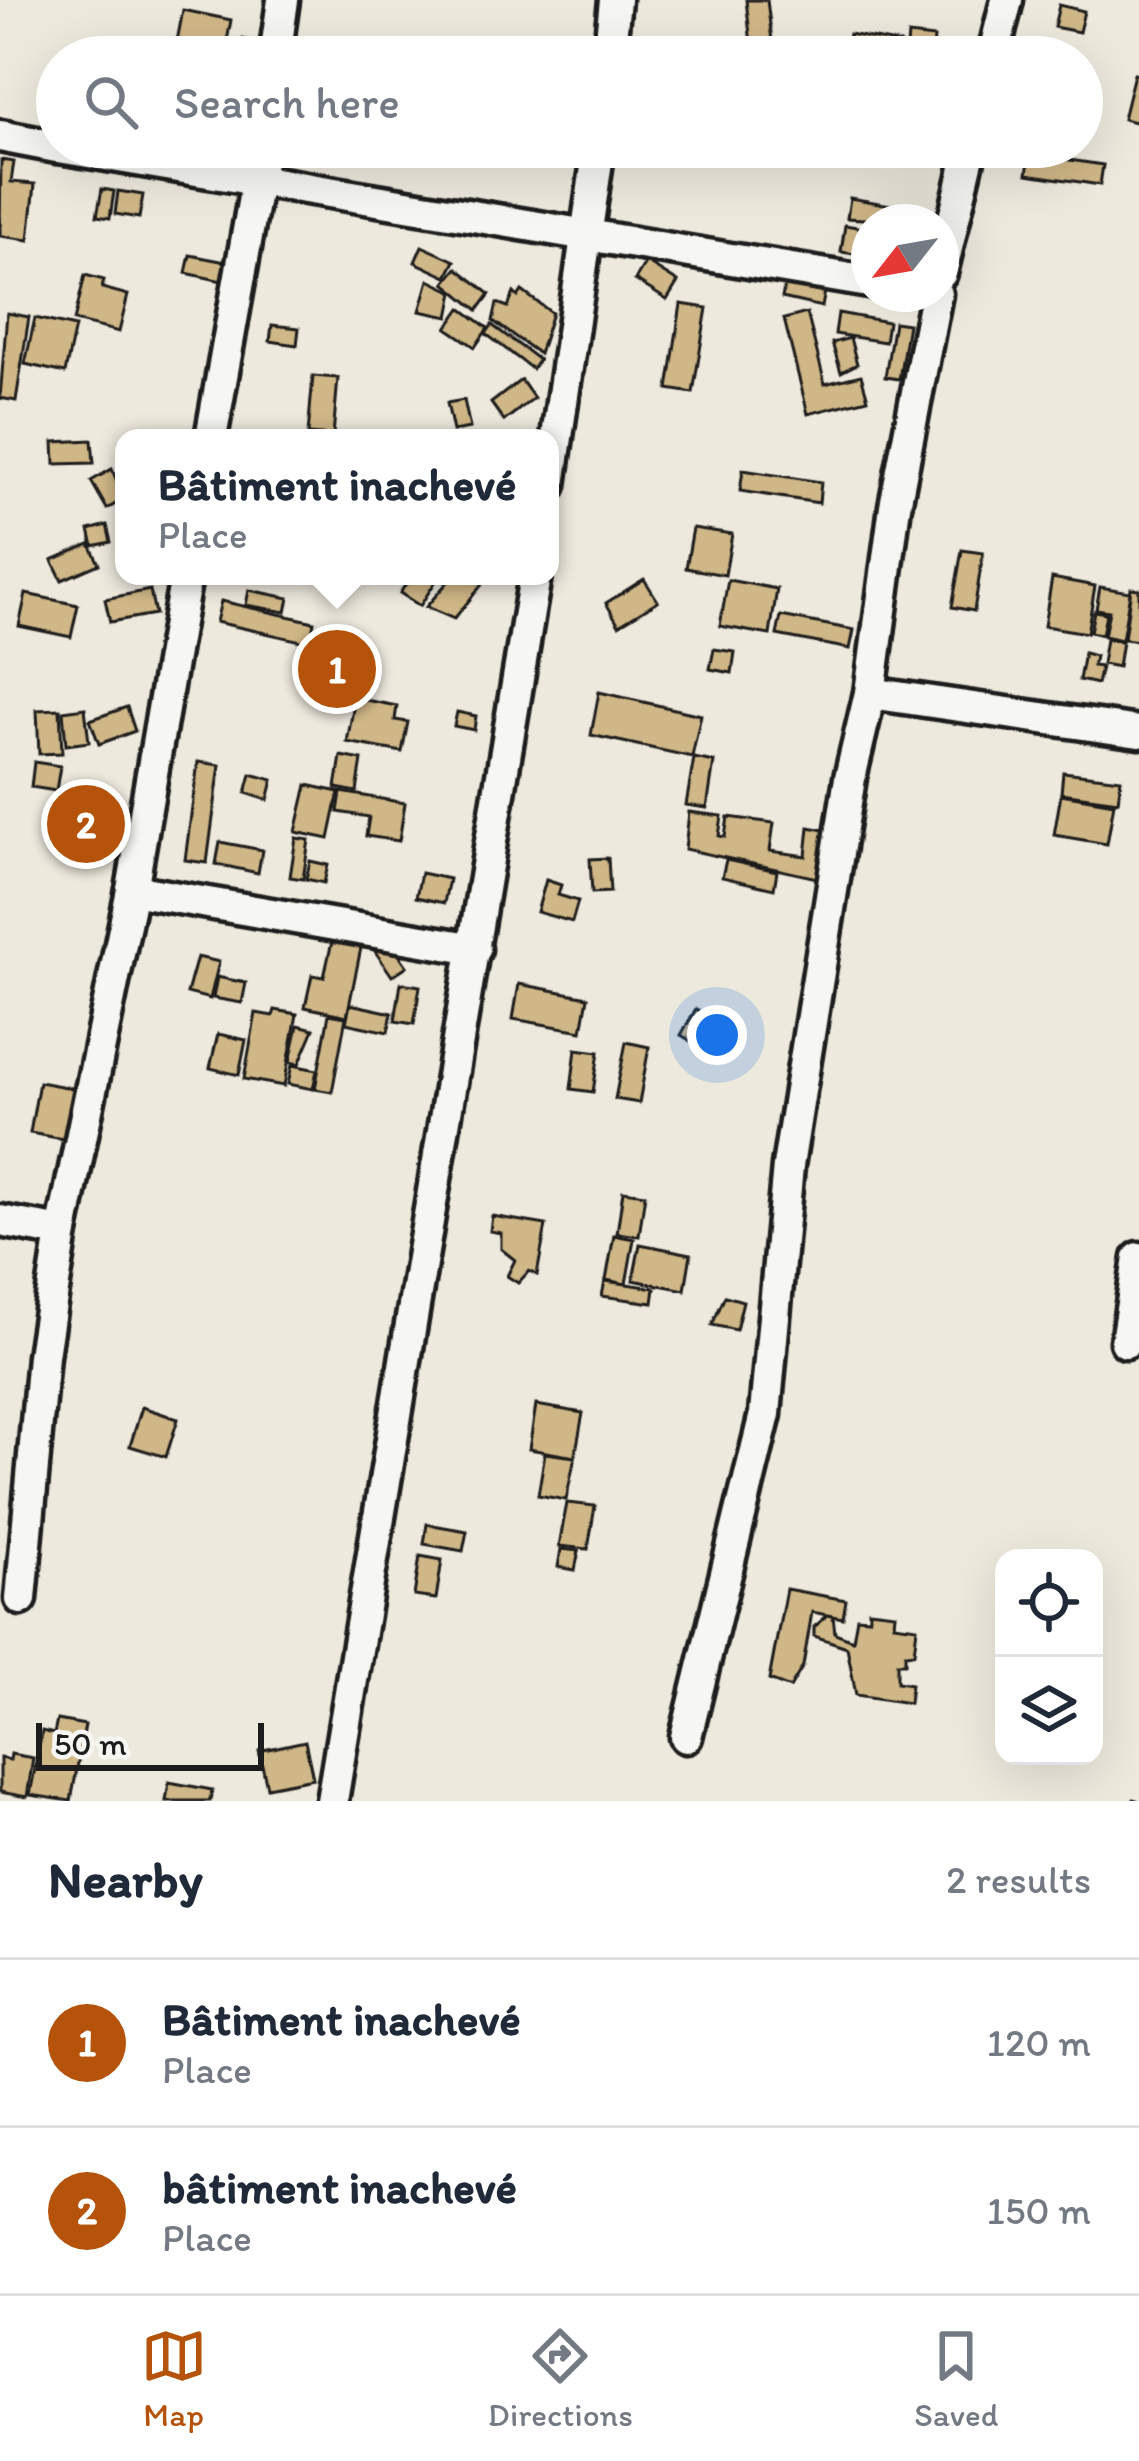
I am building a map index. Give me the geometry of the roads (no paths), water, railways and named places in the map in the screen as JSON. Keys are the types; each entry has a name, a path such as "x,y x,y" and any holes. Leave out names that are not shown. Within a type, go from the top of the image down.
{"street":[{"path":"278,36 283,0"},
{"path":"611,36 615,0"},
{"path":"998,36 1006,0"},
{"path":"0,136 36,143"},
{"path":"172,168 851,279"},
{"path":"213,429 260,168"},
{"path":"559,429 597,168"},
{"path":"957,204 966,168"},
{"path":"686,1737 765,1414 788,1166 850,778 870,693 895,506 933,312"},
{"path":"21,1599 43,1356 62,1232 132,890 184,585"},
{"path":"332,1801 534,585"},
{"path":"870,693 1139,732"},
{"path":"132,890 475,950"},
{"path":"0,1221 62,1232"},
{"path":"1126,1342 1139,1258"}],"place":[{"name":"Bâtiment inachevé","path":"337,669"},
{"name":"bâtiment inachevé","path":"86,824"}]}
